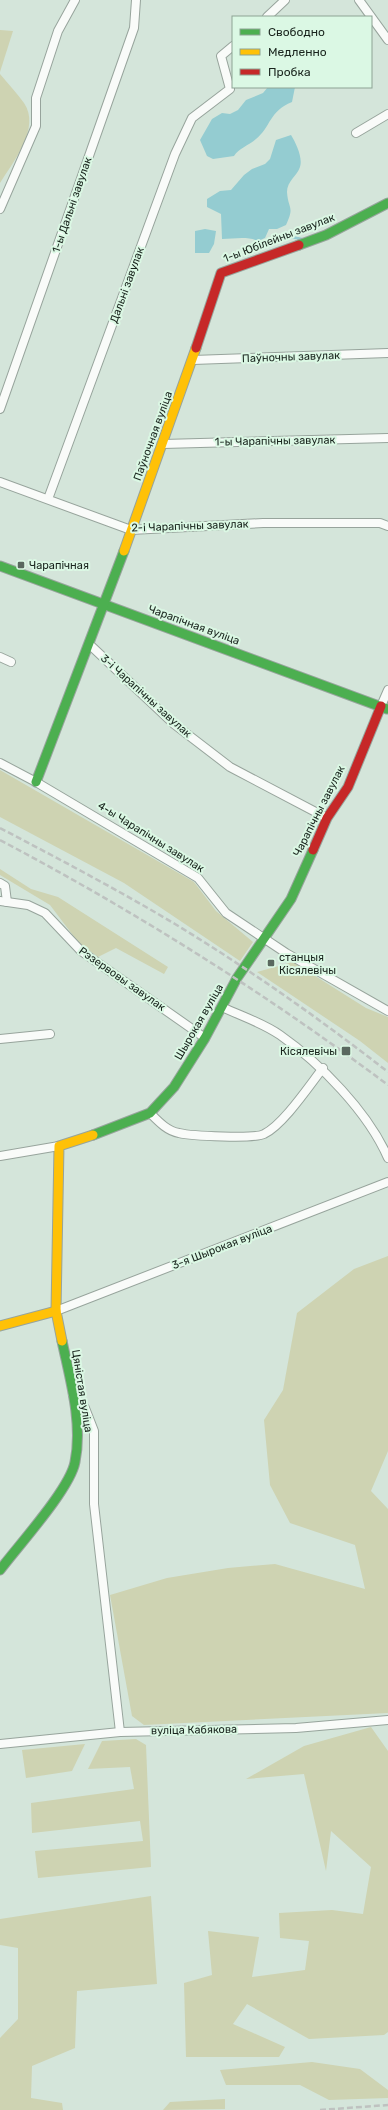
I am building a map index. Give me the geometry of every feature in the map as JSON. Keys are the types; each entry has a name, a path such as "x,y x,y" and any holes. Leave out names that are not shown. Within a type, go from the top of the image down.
{"street":[{"path":"0,208 36,126 36,98 58,31 75,0"},
{"name":"1-ы Дальні завулак","path":"0,409 134,28 136,0"},
{"path":"268,16 285,0"},
{"path":"359,0 372,16"},
{"path":"372,16 387,35"},
{"name":"Дальні завулак","path":"48,498 175,154 192,118 230,89 222,56 232,47"},
{"path":"356,133 388,114"},
{"name":"1-ы Юбілейны завулак","path":"221,273 326,235 388,203"},
{"name":"Паўночная вуліца","path":"104,605 193,360 221,273"},
{"name":"Паўночны завулак","path":"193,360 388,353"},
{"name":"1-ы Чарапічны завулак","path":"163,444 388,438"},
{"name":"2-і Чарапічны завулак","path":"0,482 48,498 131,530 278,523 380,523 388,526"},
{"name":"Чарапічная вуліца","path":"0,566 384,708"},
{"path":"36,782 104,605"},
{"name":"3-і Чарапічны завулак","path":"89,644 174,724 230,767 327,818"},
{"path":"0,656 11,662"},
{"name":"Чарапічны завулак","path":"265,940 291,899 327,818 348,787 384,708 388,690"},
{"name":"4-ы Чарапічны завулак","path":"0,763 36,782 198,878 226,914 265,940 325,976 388,1011"},
{"path":"0,883 5,886 4,901"},
{"name":"Рэзервовы завулак","path":"4,901 28,905 45,913 81,951 205,1038"},
{"name":"Шырокая вуліца","path":"0,1156 59,1146 115,1128 150,1112 174,1087 205,1038 240,974 265,940"},
{"path":"222,1007 279,1034 323,1068 367,1122 388,1158"},
{"path":"0,1039 50,1034"},
{"path":"150,1112 165,1127 178,1133 208,1136 263,1135 274,1127 288,1112 323,1068"},
{"name":"Цяністая вуліца","path":"0,1570 61,1491 75,1464 78,1440 73,1395 56,1311 59,1146"},
{"name":"3-я Шырокая вуліца","path":"56,1311 388,1182"},
{"path":"0,1326 56,1311"},
{"path":"73,1395 85,1408 94,1431 94,1504 120,1732"},
{"name":"вуліца Кабякова","path":"0,1744 120,1732 296,1728 388,1720"}],"green space":[{"path":"0,30 13,31 0,72"},
{"path":"0,74 24,103 28,113 29,123 27,134 18,155 0,183"},
{"path":"0,770 194,882 216,911 253,942 240,961 124,883 0,817"},
{"path":"0,869 31,889 58,897 168,967 164,974 116,948 98,957 78,942 50,905 0,875"},
{"path":"293,962 366,1008 388,1017 388,1063 360,1041 257,972"},
{"path":"388,1256 388,1451 371,1491 388,1509 388,1713 144,1725 132,1716 110,1595 167,1578 228,1568 275,1564 365,1589 355,1545 290,1523 270,1485 264,1420 283,1390 297,1313 354,1269"},
{"path":"371,1727 388,1751 388,2032 384,2035 309,2039 247,2004 233,2024 285,2047 279,2057 186,2057 184,1983 212,1975 208,1931 259,1937 252,1977 305,1970 309,1941 280,1938 279,1913 332,1910 363,1914 371,1867 331,1831 326,1871 304,1774 246,1779 304,1746"},
{"path":"136,1739 146,1745 151,1867 38,1878 35,1851 143,1841 140,1821 32,1833 31,1803 134,1789 130,1767 88,1769 102,1741"},
{"path":"85,1744 72,1771 26,1778 22,1750"},
{"path":"151,1896 157,1984 77,1991 75,2048 32,2066 31,2098 62,2103 63,2110 0,2110 0,2038 18,2019 18,1948 0,1945 0,1919"},
{"path":"312,2062 360,2069 388,2090 388,2098 329,2100 300,2085 226,2085 220,2070"},
{"path":"225,2099 225,2109 163,2110 170,2102"}],"water":[{"path":"267,88 295,88 292,102 274,114 261,134 238,151 234,156 213,159 207,156 200,140 212,119 222,113 230,114 238,110 246,100 263,93"},
{"path":"291,135 295,142 301,163 299,170 287,188 291,211 286,225 277,229 269,229 265,238 258,241 245,238 222,239 221,214 207,207 207,199 220,191 231,190 244,175 252,169 265,164 270,159 276,140"},
{"path":"205,229 216,231 214,244 209,253 195,253 195,231"}],"waterway":[{"path":"291,237 302,239"}],"railway":[{"path":"0,828 154,911 203,941 284,995 388,1072"},
{"path":"0,840 51,867 199,955 295,1018 388,1085"},
{"path":"320,2110 388,2105"}],"traffic: fast":[{"path":"299,245 326,235 388,203"},
{"path":"36,782 124,551"},
{"path":"0,566 387,709"},
{"path":"93,1135 150,1113 174,1087 205,1038 237,978 291,899 313,850"},
{"path":"0,1570 54,1502 64,1487 75,1462 77,1447 77,1417 62,1341"}],"traffic: slow":[{"path":"124,551 196,348"},
{"path":"62,1341 56,1311 59,1146 93,1135"},
{"path":"0,1326 56,1311"}],"traffic: jam":[{"path":"196,348 221,273 299,245"},
{"path":"313,850 327,818 348,787 381,706"}],"place":[{"name":"Чарапічная","path":"21,565"},
{"name":"станцыя Кісялевічы","path":"271,963"},
{"name":"Кісялевічы","path":"346,1051"}]}
